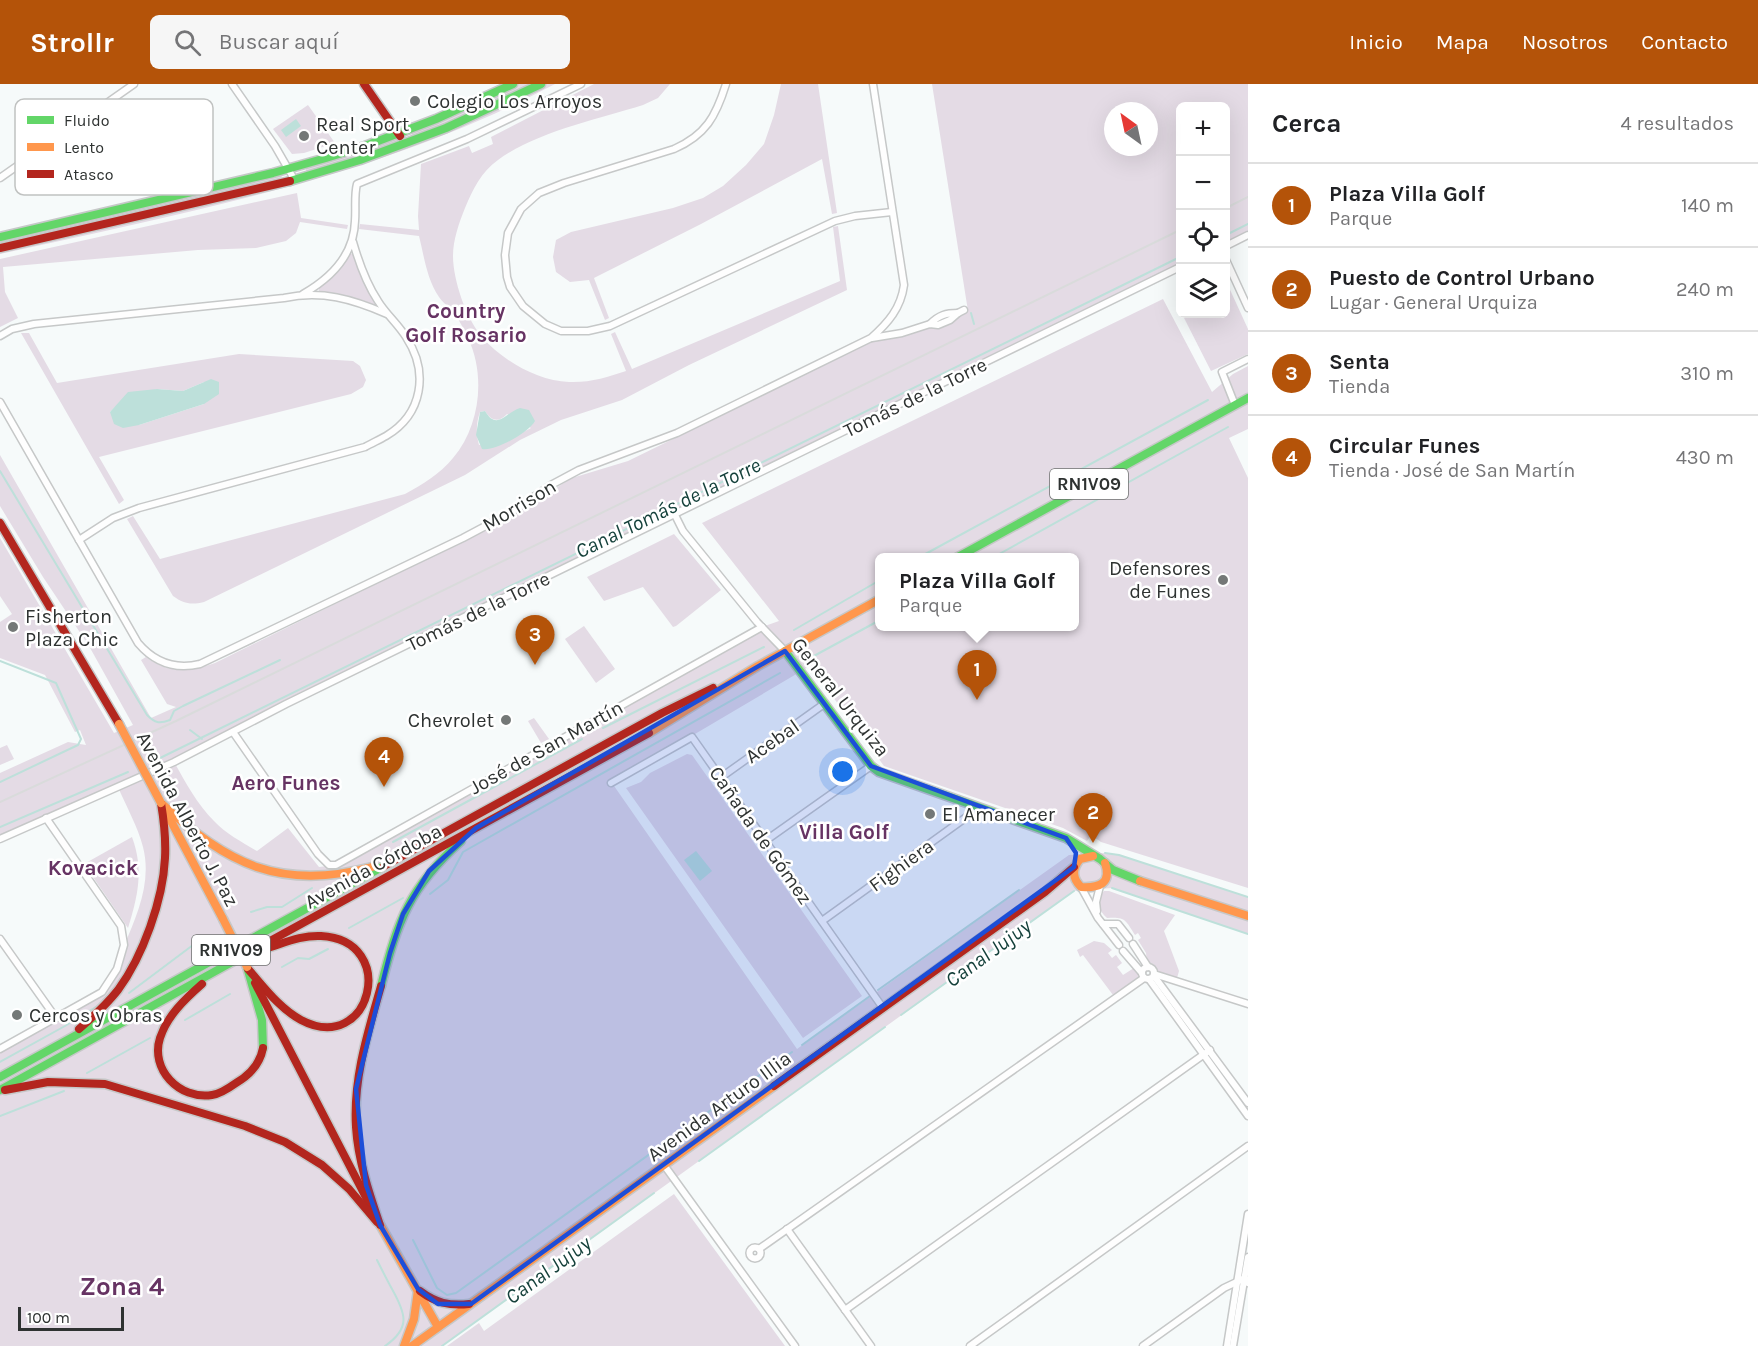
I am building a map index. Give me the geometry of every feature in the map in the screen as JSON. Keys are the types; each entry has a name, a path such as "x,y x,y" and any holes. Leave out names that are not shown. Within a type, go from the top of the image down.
{"main road":[{"path":"364,84 406,143"},
{"path":"213,187 288,169 365,146 436,119 513,84"},
{"path":"0,248 294,179 446,128 541,84"},
{"path":"0,237 178,195"},
{"name":"RN1V09","path":"965,553 1248,398"},
{"name":"Avenida Alberto J. Paz","path":"0,523 119,724 380,1225 438,1327"},
{"name":"Avenida Córdoba","path":"0,1090 666,723 758,666 875,601"},
{"name":"General Urquiza","path":"785,651 871,766 879,772 1068,839 1096,856"},
{"name":"Avenida Córdoba","path":"0,1077 662,713 758,666"},
{"path":"161,803 191,832 219,851 269,873 324,877 353,874 400,857"},
{"path":"63,1042 100,1011 120,988 136,963 163,885 167,853 161,803"},
{"path":"380,1225 366,1185 356,1126 356,1089 361,1053 403,914 429,871 476,828"},
{"path":"1068,839 1075,848 1074,876 1080,886 1091,889 1120,879 1137,880"},
{"path":"1075,865 1085,856 1096,856 1113,870 1137,880 1248,916"},
{"path":"1102,884 1107,873 1104,863"},
{"name":"Avenida Arturo Illia","path":"412,1346 1045,892 1075,865"},
{"name":"Avenida Arturo Illia","path":"1045,892 1063,884 1080,886"},
{"path":"247,967 288,1011 301,1020 321,1027 342,1024 358,1014 364,1007 370,989 366,962 360,954 343,941 329,937 309,936 249,953"},
{"path":"216,971 172,1016 165,1026 158,1047 159,1061 170,1081 189,1094 200,1096 213,1095 240,1082 250,1074 261,1057 264,1037 247,967"},
{"path":"0,1090 48,1082 105,1084 245,1126 285,1142 322,1166 349,1189 380,1225"},
{"path":"418,1289 438,1304 471,1304"},
{"path":"404,1346 414,1327 418,1289"}],"street":[{"path":"113,99 134,84"},
{"path":"232,84 294,179"},
{"path":"0,336 12,329 34,324 284,298 303,294 331,275 353,242 355,186 359,182 467,139 581,84"},
{"path":"726,84 711,120 691,142 564,183 539,193 521,209 508,233 505,255 510,287 523,306 545,324 561,330 588,331 610,326 835,221 855,216 892,212 873,84"},
{"path":"0,178 15,167"},
{"name":"Morrison","path":"79,540 138,643 153,658 166,664 190,667 210,660 501,518 579,470 677,433 871,338 889,322 902,296 903,285 892,212"},
{"path":"1230,244 1248,235"},
{"path":"0,402 79,540 113,518 139,508 365,447 386,436 409,414 418,399 419,362 406,338 369,287 353,242"},
{"path":"1228,264 1248,308"},
{"name":"Tomás de la Torre","path":"0,839 174,762 286,704 1176,269"},
{"path":"303,294 344,299 387,314"},
{"name":"Morrison","path":"871,338 902,333 930,324 943,314 961,312"},
{"path":"889,322 902,333"},
{"path":"1235,405 1222,372 1248,359"},
{"name":"General Urquiza","path":"675,515 683,531 762,627 785,651"},
{"name":"José de San Martín","path":"233,732 318,854 329,865 336,865 762,627"},
{"name":"Acebal","path":"720,778 824,704"},
{"name":"Cañada de Gómez","path":"611,783 692,737 884,1008"},
{"path":"765,841 871,766"},
{"name":"Fighiera","path":"822,921 979,808"},
{"path":"0,1040 2,1048 102,992 117,969 124,945 121,926 46,818"},
{"path":"1098,918 1096,902 1102,884"},
{"path":"1080,886 1098,918 1121,948 1148,976 1248,1103"},
{"path":"759,1249 1148,976 1153,969 1148,967 1118,924 1103,924"},
{"path":"0,939 56,1018"},
{"path":"1130,957 1138,952"},
{"path":"1148,976 1248,1004"},
{"path":"1207,1052 1248,1116"},
{"path":"846,1310 1207,1052"},
{"path":"970,1346 1248,1146"},
{"path":"664,1165 795,1346"},
{"path":"1233,1346 1243,1281 1248,1214"},
{"path":"787,1229 871,1346"},
{"path":"1227,1346 1248,1257"},
{"path":"1143,1346 1243,1281"}],"highlighted area":[{"path":"785,651 871,766 1066,838 1076,853 1074,867 471,1304 438,1304 418,1289 380,1225 366,1185 356,1089 390,953 403,914 429,871 476,828"}],"shaded area":[{"path":"518,84 535,84 431,131 413,137 411,133"},
{"path":"541,84 555,84 489,116 353,167 213,206 0,254 0,248 276,185 360,160"},
{"path":"594,84 670,84 658,98 643,105 568,127 513,150 487,170 471,194 455,238 453,250 455,276 476,329 500,354 521,368 557,381 591,381 626,371 611,334 615,332 632,369 840,281 833,227 838,226 847,290 689,365 622,400 561,420 520,440 465,475 204,602 188,603 173,596 127,519 133,516 160,559 405,494 443,469 453,458 469,431 474,416 478,384 474,353 461,324 435,290 426,268 419,236 359,229 360,224 419,230 421,164 469,146 472,153 493,144 491,137","holes":["485,411 492,419 498,420 507,414 531,428 517,435 479,445 477,428 480,412"]},
{"path":"781,84 818,84 837,213 832,214 822,159 594,278 609,318 605,320 589,280 570,282 556,272 553,257 556,240 571,232 673,208 703,198 723,186 764,144"},
{"path":"932,84 1248,84 1248,235 1230,244 1230,102 1176,102 1176,269 174,762 192,793 219,826 257,851 288,828 319,867 336,865 762,627 779,621 702,523 1163,299 1212,392 1233,374 1248,366 1248,429 1229,438 1248,478 1248,888 1101,842 1091,835 1087,841 1063,828 884,766 810,666 612,783 797,1049 1069,855 1105,853 1119,855 1248,897 1248,934 1112,888 1074,891 442,1346 0,1346 0,1049 102,992 112,976 134,922 142,898 146,873 141,839 118,787 0,839 0,773 68,742 86,745 80,730 75,732 45,675 0,658 0,622 12,614 0,596 0,538 114,733 133,725 89,646 43,577 0,506 0,455 151,718 176,707 167,704 141,660 146,657 154,663 179,670 215,663 498,524 572,478 628,461 875,340 941,326 968,311"},
{"name":"Real Sport Center","path":"308,105 335,143 304,153 292,154 273,129"},
{"path":"296,119 301,126 286,137 281,130"},
{"path":"397,138 399,143 309,172 306,171 306,167"},
{"path":"280,174 282,177 276,182 0,246 0,239 190,195 213,195 213,190"},
{"path":"297,193 301,218 348,225 347,229 300,222 296,233 286,241 256,248 198,250 3,267 5,292 18,318 0,327 0,259"},
{"path":"350,253 354,255 376,306 344,296 319,292 319,288 341,267"},
{"path":"1230,290 1248,329 1248,354 1211,371 1184,318 1230,318"},
{"path":"21,333 29,333 57,383 239,354 353,361 360,366 366,380 363,387 351,394 99,457 124,500 119,504","holes":["204,382 204,404 139,425 110,412 118,404 157,389 183,391"]},
{"path":"211,379 219,382 219,394 204,404 139,425 123,428 114,424 110,412 128,392 157,389 183,391"},
{"path":"520,408 529,410 535,421 532,425 503,444 482,449 476,435 480,412 485,411 493,420 497,420"},
{"path":"674,534 721,590 676,626 673,627 643,587 604,601 587,577"},
{"path":"584,626 615,669 596,683 565,639"},
{"path":"534,718 549,739 541,743 528,721"},
{"path":"7,745 14,759 0,765 0,748"},
{"path":"687,754 692,755 862,996 803,1038 626,788 641,782 650,773"},
{"path":"132,837 139,872 135,904 128,928 84,864"},
{"path":"696,851 712,871 700,881 684,860"},
{"path":"1104,891 1175,915 1164,931 1179,971 1177,978 1160,973 1153,964 1147,962 1146,953 1138,940 1141,938 1138,933 1135,935 1124,920 1107,918 1104,915 1099,901"},
{"path":"1094,941 1104,943 1112,950 1108,953 1112,958 1116,955 1122,963 1117,967 1123,975 1134,968 1138,971 1138,978 1113,995 1083,955 1080,957 1077,950"},
{"path":"674,1194 785,1346 447,1346 479,1323 484,1331"}],"waterway":[{"name":"Canal Tomás de la Torre","path":"1230,233 1248,224"},
{"name":"Canal Tomás de la Torre","path":"156,760 1176,259"},
{"path":"971,313 974,324"},
{"path":"927,553 1208,400"},
{"path":"1001,553 1228,427"},
{"path":"0,471 152,720 157,722 170,720 174,711 183,706 280,660"},
{"path":"794,630 875,583"},
{"path":"812,657 875,623"},
{"path":"603,728 764,647"},
{"path":"0,661 56,683 81,739 78,745 0,782"},
{"path":"430,894 448,880 463,852 780,673"},
{"path":"190,730 202,739"},
{"path":"393,842 582,739"},
{"name":"Canal Tomás de la Torre","path":"0,827 128,772"},
{"path":"1105,853 1119,855 1248,897"},
{"path":"251,912 267,907 282,907 312,888"},
{"name":"Canal Jujuy","path":"1112,888 1248,934"},
{"path":"878,990 1019,890"},
{"name":"Canal Jujuy","path":"901,1015 1074,891"},
{"path":"349,928 403,898"},
{"path":"129,993 201,939"},
{"path":"282,967 298,958 309,959 328,949"},
{"path":"185,1020 230,994"},
{"path":"802,1045 870,996"},
{"path":"0,1062 99,1005"},
{"name":"Canal Jujuy","path":"699,1161 885,1027"},
{"path":"87,1073 150,1038"},
{"path":"413,1240 437,1288 447,1295 456,1293 792,1052"},
{"path":"0,1116 64,1091"},
{"name":"Canal Jujuy","path":"442,1346 654,1193"},
{"path":"377,1260 400,1306 404,1320 399,1333 385,1346"}],"railway":[{"path":"1230,206 1248,197"},
{"path":"0,802 176,721 1176,232"}],"traffic: fast":[{"path":"213,187 273,173 365,146 436,119 513,84"},
{"path":"290,181 360,160 446,128 541,84"},
{"path":"0,237 179,195"},
{"path":"965,553 1248,398"},
{"path":"785,651 871,766 879,772 1066,838 1113,870 1140,881"},
{"path":"381,986 393,942 408,906 429,874 461,841"},
{"path":"0,1077 384,866"},
{"path":"0,1090 261,946"},
{"path":"247,967 262,1020 263,1048"}],"traffic: slow":[{"path":"649,733 758,666 875,602"},
{"path":"119,724 161,803"},
{"path":"161,803 209,843 233,857 258,867 283,874 310,876 340,874 372,867"},
{"path":"163,806 223,919"},
{"path":"1093,856 1080,859 1076,866 1074,873 1081,887 1093,887 1102,883 1107,876 1105,863"},
{"path":"1140,881 1248,916"},
{"path":"223,919 247,967"},
{"path":"412,1346 774,1086"},
{"path":"378,1221 438,1327"},
{"path":"404,1346 414,1319 418,1290"}],"traffic: jam":[{"path":"364,84 400,136"},
{"path":"0,248 290,181"},
{"path":"0,523 119,724"},
{"path":"384,866 662,713 713,688"},
{"path":"261,946 649,733"},
{"path":"79,1029 118,990 136,961 150,927 160,892 165,858 161,803"},
{"path":"774,1086 1045,892 1074,867"},
{"path":"248,969 279,1003 301,1020 325,1027 345,1023 359,1011 367,993 368,974 361,956 346,942 314,936 267,948"},
{"path":"255,983 372,1209"},
{"path":"202,984 172,1015 160,1038 159,1061 170,1080 189,1093 200,1095 218,1093 250,1073 257,1064 263,1048"},
{"path":"380,1225 362,1164 357,1139 356,1109 362,1055 381,986"},
{"path":"5,1090 48,1082 105,1084 245,1126 285,1142 322,1165 349,1189 377,1222"},
{"path":"420,1291 443,1303 469,1304"}],"place":[{"name":"Colegio Los Arroyos","path":"415,101"},
{"name":"Real Sport Center","path":"304,136"},
{"name":"Defensores de Funes","path":"1223,580"},
{"name":"Fisherton Plaza Chic","path":"13,627"},
{"name":"Senta","path":"535,665"},
{"name":"Plaza Villa Golf","path":"977,700"},
{"name":"Chevrolet","path":"506,720"},
{"name":"Circular Funes","path":"384,787"},
{"name":"El Amanecer","path":"930,814"},
{"name":"Puesto de Control Urbano","path":"1093,843"},
{"name":"Cercos y Obras","path":"17,1015"}],"district":[{"name":"Country Golf Rosario","path":"466,323"},
{"name":"Aero Funes","path":"286,783"},
{"name":"Villa Golf","path":"844,832"},
{"name":"Kovacick","path":"93,868"},
{"name":"Zona 4","path":"122,1286"}]}
